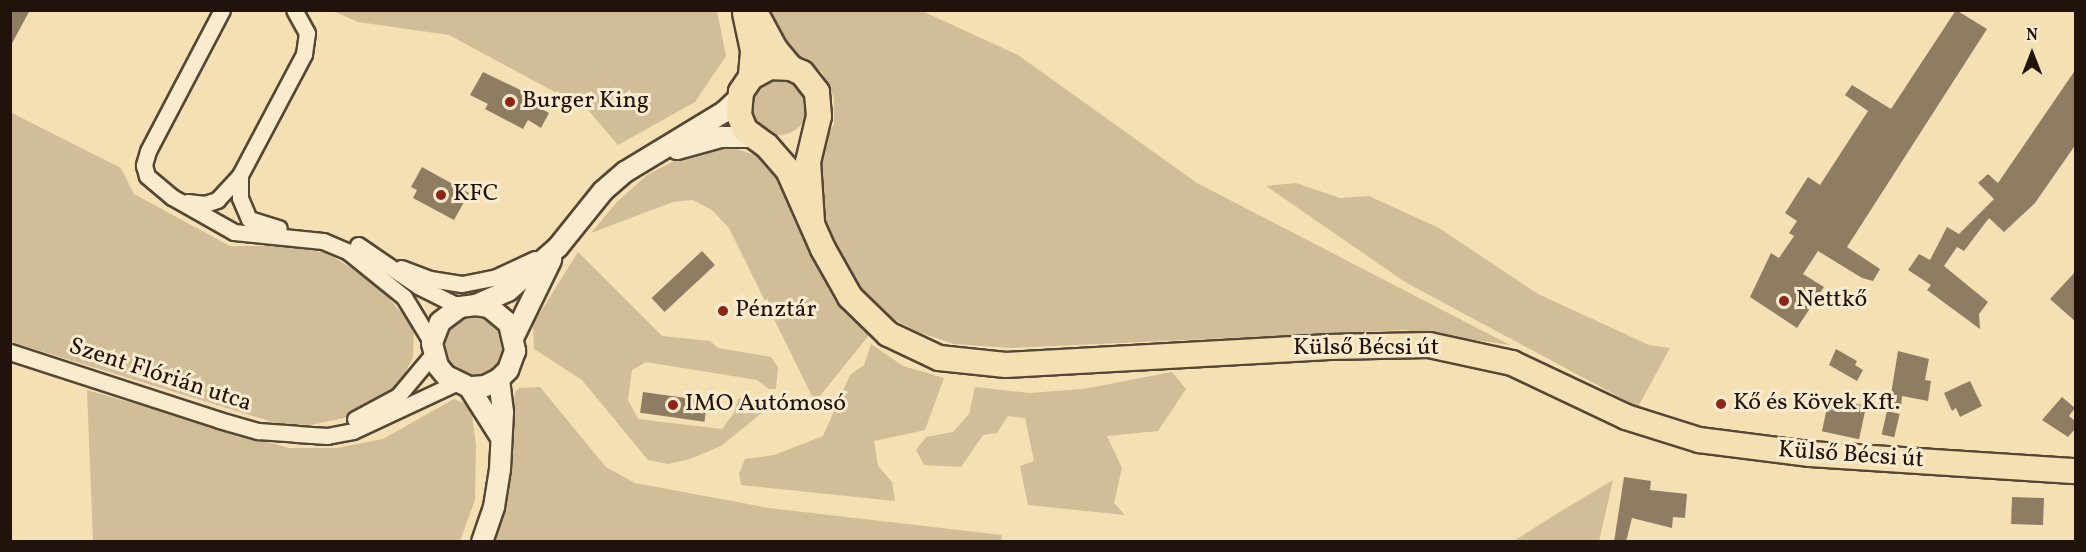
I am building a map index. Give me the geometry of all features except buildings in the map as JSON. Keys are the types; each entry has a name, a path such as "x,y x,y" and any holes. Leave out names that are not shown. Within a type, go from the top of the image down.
{"main road":[{"path":"744,10 753,52 739,115 759,141 794,145 814,127"},
{"path":"754,10 775,49 791,68"},
{"path":"745,87 770,67 791,68 802,73 817,92 819,116 814,127 808,162 812,222"},
{"name":"Külső Bécsi út","path":"759,141 788,170 845,288 870,318 888,334 939,358 1006,365 1329,347 1429,345 1512,363 1626,417 1699,440 1810,454 2076,471"}],"street":[{"path":"222,10 144,165 155,186 234,232 323,241 347,251 404,297 446,376 463,385 484,386 499,379 513,358 514,336 558,247"},
{"path":"172,197 205,204 226,194 240,175 304,54 307,33 294,10"},
{"path":"432,348 440,322 468,306 508,291 558,247 603,191 648,157 724,111 745,87"},
{"path":"648,157 721,137 759,141"},
{"path":"240,175 240,198 249,219 257,224 326,233 357,245 418,286 468,306 500,314 514,336"},
{"path":"382,261 430,279 471,283 506,274 558,247"},
{"name":"Szent Flórián utca","path":"297,434 345,423 383,407 411,384 432,348"},
{"name":"Szent Flórián utca","path":"10,352 219,420 258,431 297,434 327,436 353,431 463,385"},
{"path":"482,542 494,507 503,412 499,379"},
{"path":"463,385 500,435"}],"shaded area":[{"path":"333,11 717,11 726,56 695,102 618,145 588,110 449,35 358,22"},
{"path":"765,11 922,11 1018,55 1197,183 1510,345 1405,330 1010,348 954,344 918,332 873,308 854,284 836,249 824,218 817,151 834,124 834,98 822,72 785,49"},
{"path":"773,77 785,77 800,85 808,100 808,112 800,127 785,135 773,135 758,127 750,112 750,100 758,85"},
{"path":"10,112 121,168 134,194 230,246 282,246 327,253 356,271 385,294 414,327 413,358 398,386 377,402 344,418 311,425 276,423 11,342"},
{"path":"728,146 766,159 781,170 843,307 870,334 815,402 729,228 712,210 693,200 673,202 591,233 617,202 647,175 678,159"},
{"path":"1296,183 1340,198 1369,196 1439,228 1538,294 1649,345 1670,348 1638,407 1405,282 1266,186"},
{"path":"578,252 662,336 710,341 718,348 771,357 778,367 776,389 769,389 757,380 646,362 632,370 628,400 638,419 722,429 734,413 738,399 749,396 763,412 721,446 690,459 668,464 648,460 582,380 534,349 533,324"},
{"path":"468,316 480,316 491,321 499,329 504,346 502,358 491,371 480,376 468,376 457,371 449,363 444,352 444,340 449,329 457,321"},
{"path":"871,344 903,366 944,378 925,430 874,441 878,466 892,482 895,501 741,485 739,474 745,459 774,455 823,436 850,375 864,365"},
{"path":"1172,372 1186,389 1158,431 1107,436 1122,468 1114,503 1125,515 1028,505 1020,466 1034,461 1025,418 1008,416 997,433 983,435 961,467 924,465 916,450 926,437 953,432 969,414 975,387 1029,393 1083,389"},
{"path":"540,387 606,467 635,483 769,508 1002,535 1001,542 494,542 505,487 515,392 519,388"},
{"path":"87,390 289,448 337,448 383,439 454,399 471,406 476,445 475,500 460,541 93,541"},
{"path":"1613,480 1599,541 1514,541 1553,516"}],"place":[{"name":"Burger King","path":"510,102"},
{"name":"KFC","path":"441,195"},
{"name":"Nettkő","path":"1784,301"},
{"name":"Pénztár","path":"723,311"},
{"name":"Kő és Kövek Kft.","path":"1721,404"},
{"name":"IMO Autómosó","path":"673,405"}]}
